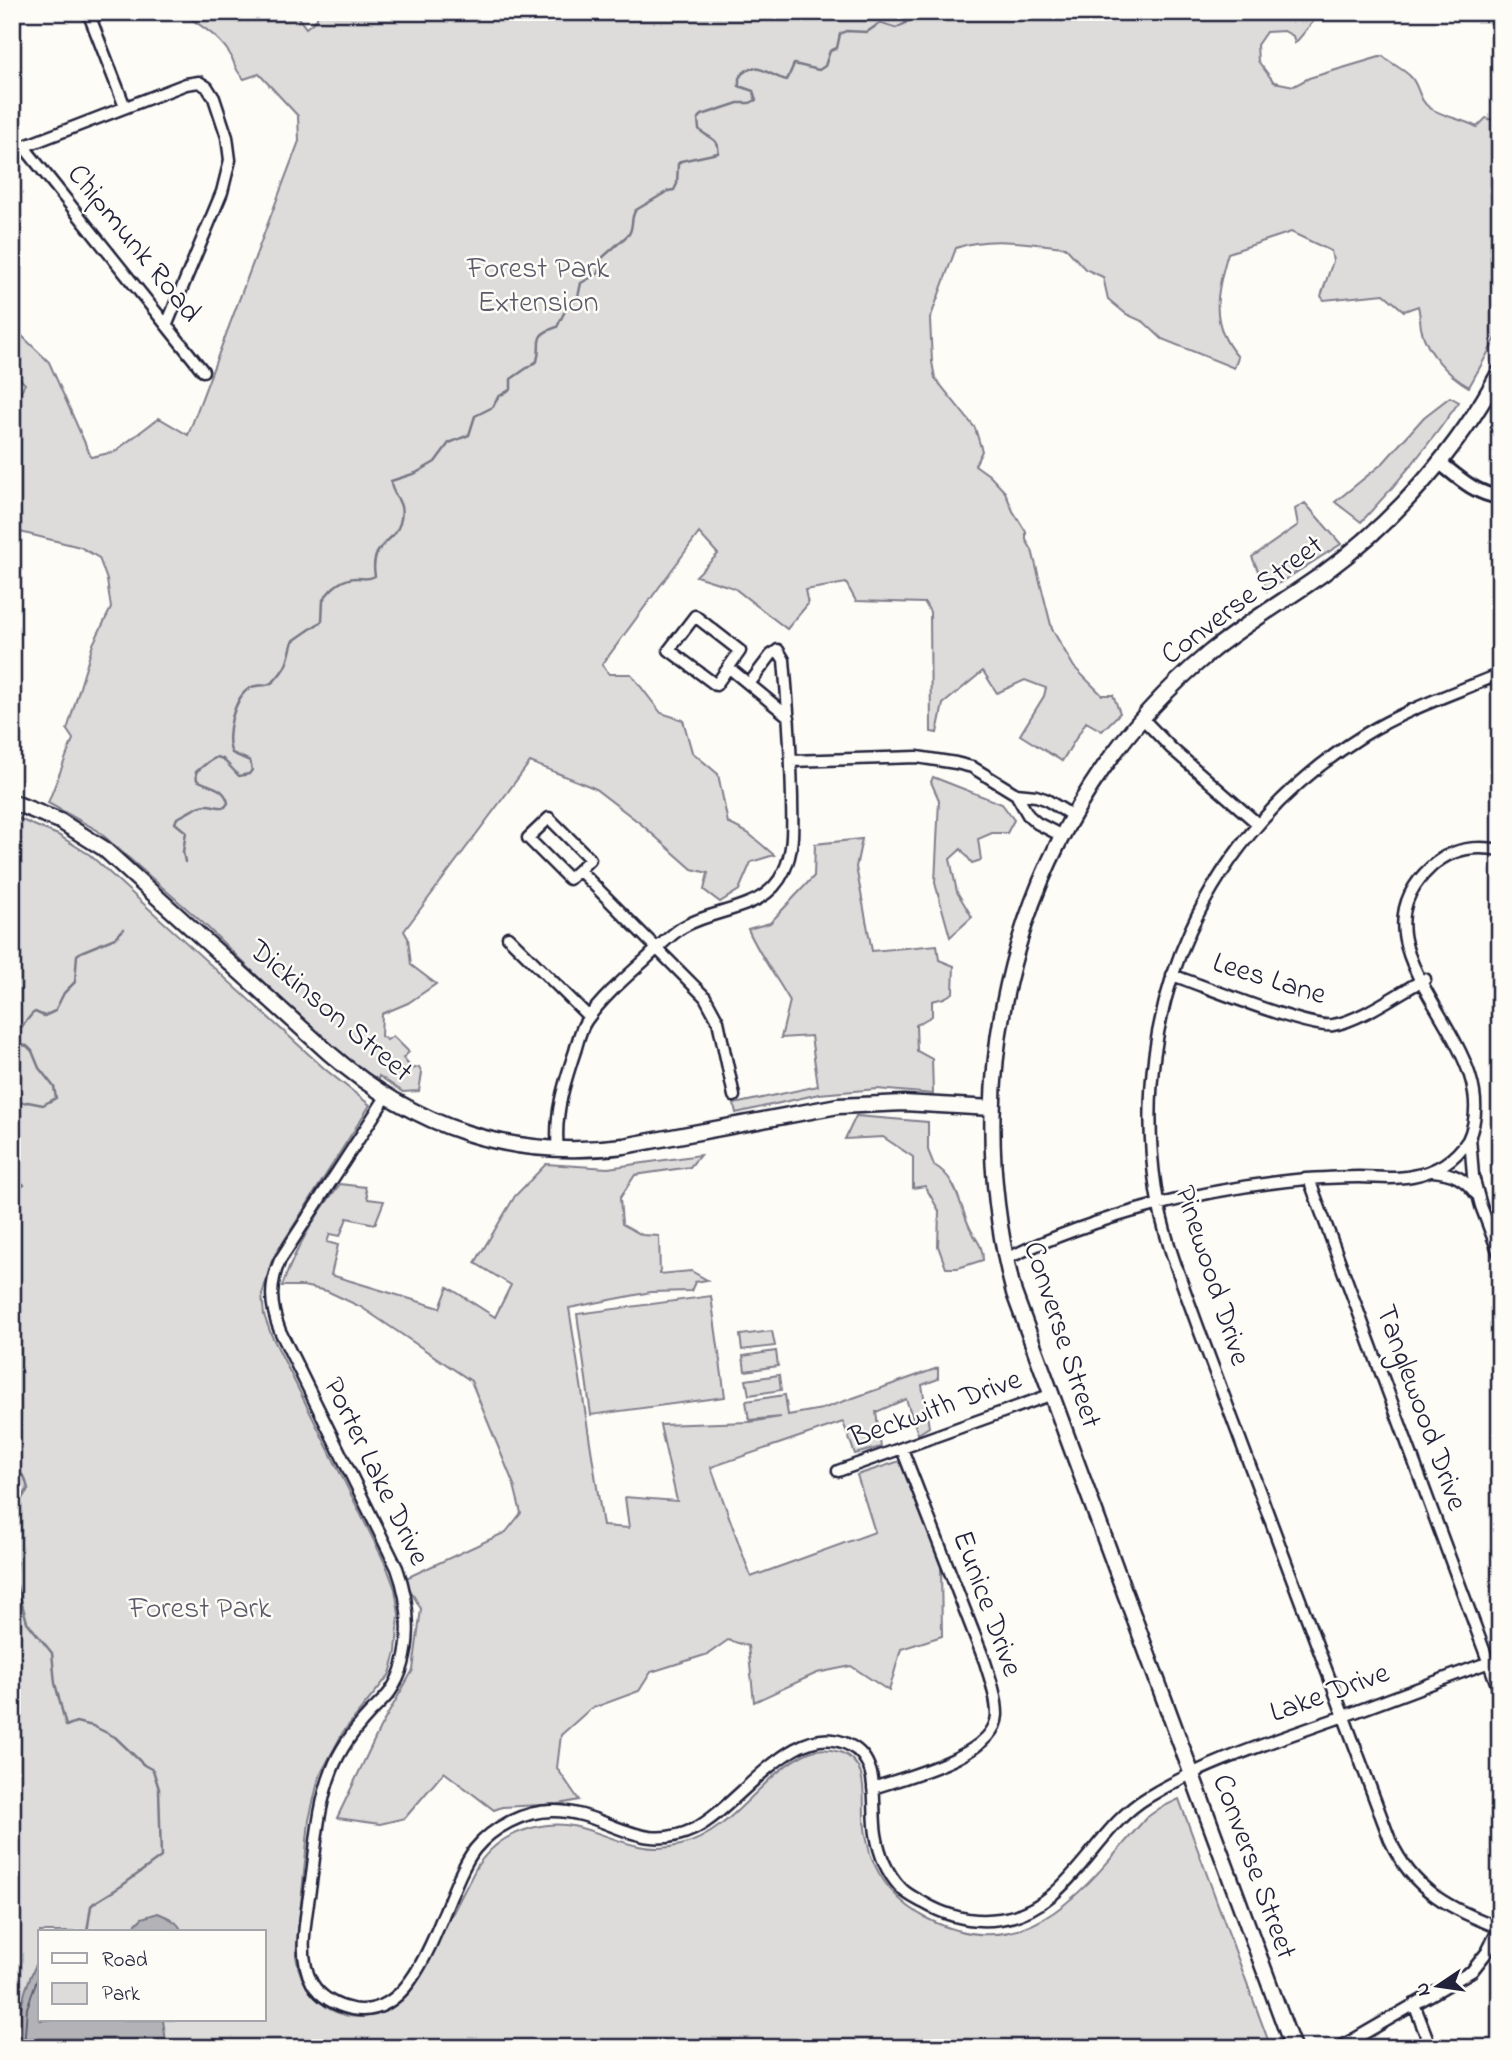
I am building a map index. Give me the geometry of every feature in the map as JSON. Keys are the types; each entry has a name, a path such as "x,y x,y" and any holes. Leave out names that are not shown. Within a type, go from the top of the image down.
{"main road":[{"name":"Converse Street","path":"1293,2048 1019,1312 1006,1259 995,1178 992,1108 998,1030 1010,970 1028,912 1062,836 1097,778 1143,719 1182,678 1227,639 1316,579 1363,542 1400,507 1439,462 1476,412 1500,371"},
{"name":"Dickinson Street","path":"12,802 60,821 103,848 329,1053 386,1097 416,1114 474,1136 518,1146 558,1150 624,1146 838,1105 904,1103 992,1108"}],"street":[{"path":"88,12 125,107"},
{"path":"12,151 197,82 207,87 218,110 230,149 228,170 222,192 167,324"},
{"name":"Chipmunk Road","path":"24,147 203,371"},
{"path":"1439,462 1472,488 1483,494 1500,497"},
{"path":"695,616 740,651 728,667 716,684 669,650 695,616"},
{"path":"558,1150 556,1134 559,1105 581,1031 589,1017 610,993 683,927 702,918 750,904 779,880 786,866 792,841 791,761 784,660 778,650 749,684"},
{"path":"728,667 789,717"},
{"name":"Pinewood Drive","path":"1499,1928 1453,1909 1427,1889 1402,1862 1390,1840 1168,1243 1158,1205 1151,1136 1150,1092 1160,1023 1184,941 1231,860 1258,824 1307,777 1367,733 1500,674"},
{"path":"1143,719 1164,742 1258,824"},
{"path":"791,761 934,758 972,767 1016,794 1045,799 1073,816"},
{"path":"1016,794 1028,815 1062,836"},
{"path":"549,818 590,859 579,870 569,879 527,838 549,818"},
{"path":"1006,1259 1072,1232 1158,1205 1241,1187 1309,1179 1400,1178 1431,1171 1449,1161 1470,1137 1476,1123 1480,1104 1479,1080 1476,1068 1410,948 1405,914 1412,889 1431,866 1451,853 1472,848 1500,849"},
{"path":"579,870 705,997 714,1011 734,1096"},
{"path":"508,937 589,1017"},
{"name":"Lees Lane","path":"1172,975 1302,1020 1327,1026 1358,1016 1425,979"},
{"name":"Porter Lake Drive","path":"386,1097 280,1260 272,1284 273,1311 280,1331 397,1568 404,1588 408,1620 405,1655 395,1684 351,1735 327,1783 317,1831 304,1936 305,1961 317,1990 337,2005 361,2011 378,2008 397,1996 420,1964 476,1848 499,1827 539,1812 567,1812 594,1819 643,1838 682,1834 722,1811 790,1751 820,1738 844,1742 862,1754 870,1768 878,1846 886,1866 899,1886 907,1894 947,1915 973,1920 1015,1915 1046,1900 1066,1884 1102,1839 1132,1809 1152,1795 1192,1775"},
{"path":"1470,1137 1473,1176 1478,1197 1500,1256"},
{"path":"1431,1171 1457,1175 1478,1197"},
{"name":"Tanglewood Drive","path":"1309,1179 1500,1693"},
{"name":"Beckwith Drive","path":"838,1471 1050,1395"},
{"name":"Eunice Drive","path":"873,1788 967,1752 983,1741 996,1717 994,1695 985,1662 902,1449"},
{"name":"Lake Drive","path":"1192,1775 1212,1765 1487,1663"},
{"path":"1339,2048 1472,1971 1488,1952 1499,1928"},
{"path":"1414,2004 1431,2048"}],"green space":[{"name":"Forest Park Extension","path":"181,12 294,12 306,28 317,19 317,12 1324,12 1295,43 1293,36 1284,31 1266,32 1257,45 1258,61 1274,82 1294,86 1309,78 1383,56 1410,76 1423,101 1435,111 1477,127 1486,118 1500,122 1500,331 1469,387 1446,370 1433,354 1421,328 1418,306 1404,311 1384,294 1324,300 1321,296 1333,261 1331,251 1291,232 1228,253 1220,281 1218,308 1223,333 1238,357 1234,368 1162,339 1144,322 1126,314 1108,299 1103,277 1085,269 1065,247 996,241 956,248 930,319 935,378 975,428 982,451 975,465 1005,492 1026,532 1052,629 1074,667 1102,695 1113,695 1120,713 1102,731 1086,722 1062,761 1020,735 1044,696 1046,688 1025,680 997,693 983,671 943,704 937,733 931,732 930,612 925,603 856,601 846,583 805,590 808,604 787,629 734,588 696,576 718,554 699,533 602,665 609,674 631,674 661,713 683,720 692,752 718,774 728,823 748,833 774,855 751,862 739,890 720,902 704,890 708,873 692,869 641,824 594,788 530,762 404,931 408,938 411,965 436,984 408,1003 382,1014 381,1036 387,1040 393,1036 409,1052 403,1058 412,1069 419,1067 422,1073 419,1091 403,1092 379,1076 377,1085 300,1018 203,923 97,830 48,803 73,739 67,730 93,644 111,608 107,580 99,558 80,547 12,530 12,406 25,384 12,371 12,345 20,334 49,362 91,457 114,452 159,418 188,435 299,141 298,116 259,74 244,79 218,39"},
{"path":"1450,397 1459,402 1412,464 1361,522 1335,502 1383,463 1424,417"},
{"path":"1305,503 1341,544 1267,591 1252,557 1298,525 1295,509"},
{"path":"933,777 1002,804 1014,820 1007,833 992,833 978,839 981,860 972,863 961,849 950,859 957,892 972,917 950,937 935,883 939,800 931,782"},
{"name":"Forest Park","path":"12,816 58,835 90,855 326,1070 370,1105 272,1260 262,1295 264,1315 271,1334 386,1565 395,1589 399,1614 396,1652 390,1674 343,1732 319,1777 309,1820 296,1956 302,1978 313,1996 328,2008 346,2015 364,2017 383,2012 401,2002 416,1984 477,1866 486,1854 508,1837 545,1825 565,1825 639,1846 659,1848 681,1845 717,1828 792,1761 809,1752 824,1749 849,1757 860,1771 870,1853 885,1883 918,1913 964,1932 997,1934 1026,1927 1053,1913 1078,1893 1146,1818 1179,1799 1271,2048 12,2048"},
{"path":"862,839 856,867 872,951 937,945 939,960 954,966 953,993 932,1001 932,1016 916,1025 917,1051 932,1059 933,1094 877,1089 819,1094 736,1113 734,1104 818,1086 811,1036 781,1038 790,1001 748,929 770,923 814,876 815,844"},
{"path":"856,1116 928,1122 928,1150 934,1165 954,1186 967,1221 981,1247 983,1260 958,1268 946,1268 938,1246 939,1211 925,1186 913,1188 913,1157 883,1137 845,1139"},
{"path":"700,1155 690,1167 635,1175 620,1198 622,1224 642,1235 659,1236 660,1274 691,1271 707,1280 695,1282 691,1291 651,1292 569,1308 603,1526 629,1528 625,1497 677,1501 660,1425 750,1422 781,1417 749,1420 746,1401 785,1395 788,1415 822,1409 938,1368 938,1379 922,1385 929,1427 918,1434 906,1399 876,1412 881,1447 855,1454 843,1422 711,1467 751,1577 875,1532 857,1475 900,1461 941,1566 942,1636 901,1649 889,1691 851,1666 817,1673 754,1702 748,1646 728,1640 708,1654 651,1672 639,1691 590,1709 561,1735 557,1768 579,1800 494,1810 444,1772 405,1818 380,1824 337,1818 380,1728 413,1670 421,1609 404,1579 506,1532 521,1513 514,1485 471,1381 361,1307 327,1291 303,1286 282,1286 300,1245 340,1184 365,1187 368,1199 384,1201 375,1224 347,1218 340,1236 330,1234 327,1242 338,1245 331,1275 440,1308 448,1287 495,1317 511,1285 475,1263 515,1196 546,1164 608,1168"},
{"path":"711,1296 725,1397 591,1415 577,1314"},
{"path":"772,1331 775,1346 742,1350 740,1335"},
{"path":"776,1351 778,1366 745,1371 743,1356"},
{"path":"779,1375 781,1390 749,1395 746,1380"}],"water":[{"path":"158,1913 176,1923 182,1930 121,1930 132,1928 142,1918"},
{"path":"38,1962 38,2022 163,2022 167,2048 17,2048 22,2001"}],"waterway":[{"path":"185,862 183,852 186,832 175,823 177,818 203,805 225,807 228,803 224,794 216,788 197,780 196,772 217,757 223,759 239,776 249,774 252,770 250,761 232,753 230,746 230,728 239,699 250,688 275,680 286,665 293,641 322,621 323,600 334,588 347,580 375,576 374,565 379,550 397,530 402,515 391,481 416,473 435,462 449,443 469,435 475,416 493,407 498,397 511,389 511,379 537,361 540,337 557,327 564,313 578,297 581,283 599,273 602,258 629,234 636,210 674,190 678,164 681,161 718,153 715,141 699,129 698,119 702,115 738,103 756,100 753,91 739,86 739,78 751,69 757,68 787,80 794,64 819,70 825,66 830,51 837,48 840,34 846,31 867,32 880,23 896,28 917,12"},
{"path":"931,12 938,15 945,12"},
{"path":"12,1039 35,1012 44,1016 55,1011 64,993 75,982 77,955 115,938 124,929"},
{"path":"12,1043 27,1046 32,1051 39,1068 54,1087 56,1098 43,1105 28,1102 12,1104"},
{"path":"12,1175 24,1185 12,1193"},
{"path":"12,1465 25,1478 28,1489 12,1513"},
{"path":"12,1556 17,1564 15,1579 27,1622 52,1653 55,1683 66,1726 76,1722 93,1726 115,1737 144,1765 153,1770 159,1789 161,1857 94,1903 91,1906 87,1930"}]}
